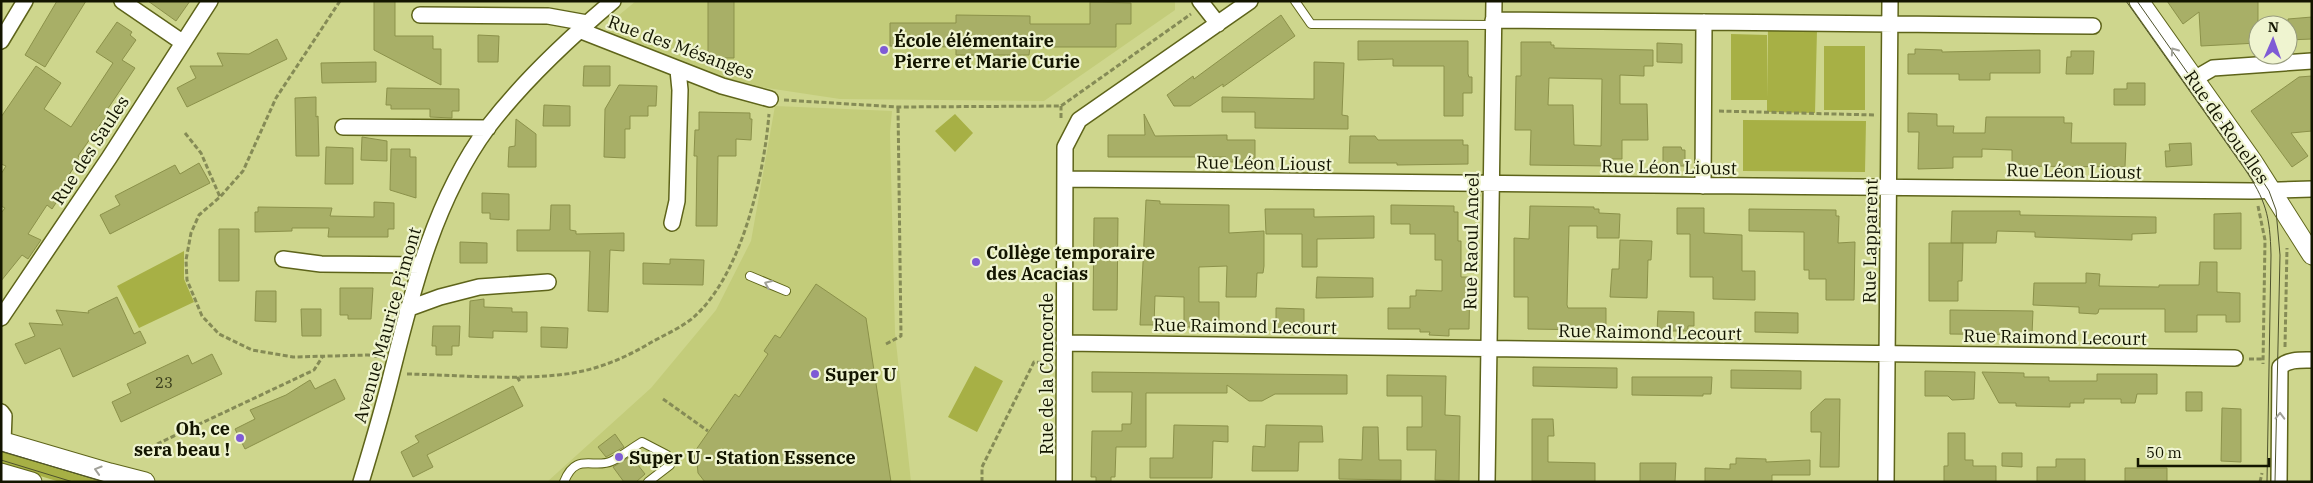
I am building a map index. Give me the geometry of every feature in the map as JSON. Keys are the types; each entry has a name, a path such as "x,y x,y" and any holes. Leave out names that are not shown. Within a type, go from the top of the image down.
{"street":[{"path":"1,40 24,1"},
{"path":"122,1 182,42"},
{"name":"Rue des Saules","path":"1,318 109,158 210,1"},
{"name":"Avenue Maurice Pimont","path":"361,482 407,309 421,265 445,204 458,177 488,128 534,74 583,26 613,1"},
{"path":"1202,3 1218,24 1250,1"},
{"name":"Rue Raoul Ancel","path":"1486,482 1494,1"},
{"name":"Rue Lapparent","path":"1886,482 1890,188 1890,1"},
{"name":"Rue de Rouelles","path":"2139,1 2272,192 2312,255"},
{"name":"Rue des Mésanges","path":"420,15 548,16 583,26 678,70 722,86 770,99"},
{"path":"1493,22 2093,26"},
{"path":"1703,186 1704,22"},
{"name":"Rue de la Concorde","path":"1064,482 1066,147 1070,134 1080,120 1218,24"},
{"path":"2194,80 2213,68 2312,61"},
{"path":"672,223 677,201 680,90 678,70"},
{"path":"343,127 488,128"},
{"name":"Rue Léon Lioust","path":"1066,179 2272,192 2312,189"},
{"path":"283,259 321,264 421,265"},
{"path":"407,309 479,286 548,282"},
{"name":"Rue Raimond Lecourt","path":"1064,343 2235,358"},
{"path":"2279,482 2280,367 2285,362 2294,360 2312,360"},
{"path":"1,412 4,416 2,441 146,482"},
{"path":"1,473 32,482"}],"lane":[{"path":"1295,1 1311,24 1493,22"},
{"path":"750,276 786,291"},
{"path":"564,482 567,474 581,463 610,463 642,442 667,455"},
{"path":"648,482 670,465"}],"path":[{"path":"340,1 276,98 243,171 220,197 199,215 191,233 186,260 187,280 202,316 219,334 252,350 293,356 368,355 393,367 517,376 559,375 598,368 635,353 695,316 717,289 735,255 754,203 766,149 770,99 898,107 1061,106 1202,3"},
{"path":"886,344 901,336 898,107"},
{"path":"1703,111 1890,116"},
{"path":"185,133 201,153 220,197"},
{"path":"2252,191 2260,210 2265,240 2263,368"},
{"path":"157,444 314,370 323,356"},
{"path":"982,482 982,467 1034,362 1064,363"},
{"path":"517,376 521,383"},
{"path":"663,398 708,431"},
{"path":"2260,482 2262,472"}],"shaded area":[{"name":"École élémentaire Pierre et Marie Curie","path":"636,1 1175,1 1175,10 1044,101 840,99 753,86 695,68 609,33 607,25"},
{"path":"1768,29 1817,30 1815,113 1767,112 1767,100 1731,100 1731,34 1767,35 1767,98"},
{"path":"1824,46 1865,46 1865,110 1824,110"},
{"path":"775,106 892,111 890,133 895,333 911,482 547,482 651,388 716,310 751,241"},
{"path":"955,114 973,133 955,152 935,131"},
{"path":"1743,120 1866,121 1865,172 1743,171"},
{"path":"184,251 184,279 194,302 139,328 117,286"},
{"path":"975,366 1003,381 977,432 948,417"},
{"path":"1,446 121,482 60,482 1,464"}],"building":[{"path":"57,1 86,1 45,67 25,55"},
{"path":"148,1 190,1 176,21"},
{"path":"374,1 395,1 395,36 433,36 433,49 441,49 441,85 374,50"},
{"path":"708,1 734,1 734,58 708,58"},
{"path":"2167,1 2258,1 2258,15 2248,15 2248,44 2201,46 2199,12 2183,24"},
{"path":"1090,2 1131,3 1131,24 1116,24 1116,47 1030,47 1029,55 956,55 956,47 890,46 890,23 956,23 956,15 1030,16 1030,24 1090,24"},
{"path":"1281,15 1295,36 1223,87 1223,84 1190,106 1174,106 1167,95 1193,76 1194,79"},
{"path":"2312,17 2312,39 2298,40 2298,18"},
{"path":"117,22 132,32 130,35 136,40 122,60 135,68 107,110 109,112 78,156 80,158 61,187 65,189 52,209 47,205 28,234 41,240 28,259 22,255 1,281 1,213 5,208 1,206 1,174 6,166 1,164 1,117 36,66 61,83 44,109 71,127 113,63 96,52"},
{"path":"478,35 499,36 498,62 478,62"},
{"path":"277,39 287,59 187,107 177,88 196,78 190,66 223,66 217,53 249,54"},
{"path":"1358,41 1468,41 1468,74 1469,77 1472,77 1472,93 1463,93 1463,116 1444,116 1444,66 1393,66 1393,59 1358,60"},
{"path":"1521,42 1551,42 1554,48 1653,50 1653,66 1644,66 1644,76 1620,75 1620,104 1647,104 1648,140 1622,140 1622,159 1608,159 1608,166 1530,165 1531,130 1515,130 1516,76 1521,76","holes":["1549,78 1602,79 1601,146 1574,145 1573,105 1548,105"]},
{"path":"1657,43 1682,44 1682,63 1657,62"},
{"path":"1915,49 1942,50 1942,52 2040,50 2040,73 1990,73 1990,80 1959,80 1959,74 1908,74 1908,54 1915,54"},
{"path":"2071,51 2094,51 2093,74 2066,74 2067,57 2071,57"},
{"path":"376,62 376,82 322,83 321,63"},
{"path":"1314,62 1344,63 1342,115 1348,116 1348,129 1255,128 1255,112 1222,112 1222,97 1314,99"},
{"path":"584,66 610,66 610,86 583,86"},
{"path":"2312,76 2312,131 2291,133 2308,156 2292,167 2251,111 2299,77"},
{"path":"2127,83 2145,83 2145,105 2114,105 2114,89 2127,89"},
{"path":"619,85 657,86 656,106 648,106 648,116 630,116 630,129 625,129 625,158 604,157 605,109"},
{"path":"387,88 459,89 459,111 452,111 452,118 430,117 430,109 391,109 391,105 386,105"},
{"path":"316,97 319,156 296,156 295,98"},
{"path":"544,105 570,106 570,126 543,126"},
{"path":"699,112 750,113 750,119 752,119 751,140 736,139 736,156 718,156 717,226 696,226 697,156 694,156 695,130 699,130"},
{"path":"1908,113 1937,114 1937,126 1954,126 1953,133 1985,133 1986,117 2064,117 2064,123 2072,123 2071,143 2126,143 2125,167 2012,166 2012,150 1982,149 1982,157 1953,157 1953,168 1918,169 1919,132 1908,132"},
{"path":"1144,114 1155,136 1227,135 1227,140 1255,140 1255,162 1226,162 1226,157 1108,157 1108,135 1145,135"},
{"path":"516,119 536,134 536,167 508,167 509,147 515,146"},
{"path":"1350,136 1375,136 1378,140 1463,140 1463,145 1468,145 1468,164 1397,165 1397,163 1349,163"},
{"path":"362,137 387,141 387,161 361,160"},
{"path":"2191,143 2192,165 2166,167 2165,151 2170,151 2169,144"},
{"path":"326,147 353,148 353,184 325,184"},
{"path":"1663,147 1681,147 1682,150 1685,150 1685,166 1663,166"},
{"path":"391,149 410,149 410,157 416,157 416,198 390,190"},
{"path":"199,163 210,183 110,234 100,215 120,205 115,196 175,165 180,174"},
{"path":"482,193 509,194 509,220 490,219 490,213 482,213"},
{"path":"1146,200 1160,201 1160,204 1229,205 1229,233 1264,231 1264,266 1263,273 1257,273 1256,297 1226,297 1227,266 1199,267 1199,302 1219,302 1219,327 1184,327 1184,297 1155,296 1154,325 1140,325"},
{"path":"374,202 394,203 394,229 388,229 388,237 328,237 329,228 292,228 292,231 255,232 255,212 258,212 258,207 332,208 330,216 374,217"},
{"path":"551,205 570,205 570,230 576,231 576,234 624,233 624,251 610,250 608,312 588,311 590,251 517,251 517,230 550,230"},
{"path":"1391,205 1454,206 1454,212 1458,212 1458,241 1461,241 1461,277 1470,277 1469,329 1449,329 1449,336 1429,335 1430,332 1420,332 1420,329 1388,329 1388,308 1410,308 1410,296 1416,296 1416,290 1442,291 1442,260 1435,260 1435,234 1410,234 1410,224 1391,224"},
{"path":"1530,206 1594,207 1594,209 1599,209 1599,213 1620,214 1619,238 1597,238 1597,226 1569,226 1568,308 1606,308 1606,327 1596,327 1596,330 1528,329 1528,297 1514,297 1514,238 1529,239"},
{"path":"1677,208 1704,208 1704,233 1742,235 1742,271 1755,271 1755,300 1713,299 1713,277 1690,277 1690,234 1677,234"},
{"path":"1265,209 1314,209 1314,217 1374,216 1374,238 1317,239 1317,267 1302,267 1302,234 1266,234"},
{"path":"1749,209 1836,210 1836,216 1839,216 1838,243 1855,242 1854,300 1826,300 1826,279 1809,279 1809,270 1804,270 1804,232 1749,231"},
{"path":"1952,211 2020,211 2020,215 2156,217 2156,233 2132,234 2132,240 2035,237 2035,232 1997,231 1996,243 1951,243"},
{"path":"2241,213 2241,249 2214,249 2214,214"},
{"path":"1094,218 1118,218 1117,310 1093,310"},
{"path":"219,229 239,229 239,281 219,281"},
{"path":"1620,240 1652,241 1651,260 1648,260 1647,298 1610,297 1612,269 1619,269"},
{"path":"460,242 487,243 487,263 460,263"},
{"path":"1929,243 1963,243 1962,281 1958,281 1958,301 1929,301"},
{"path":"670,259 704,260 703,285 643,284 643,263 670,264"},
{"path":"2200,262 2217,262 2217,292 2240,293 2240,322 2226,322 2226,315 2197,315 2197,332 2165,332 2165,309 2099,309 2096,314 2079,313 2079,307 2033,305 2034,283 2086,283 2086,273 2100,274 2099,286 2159,287 2159,285 2199,285"},
{"path":"1317,277 1373,278 1373,297 1316,298"},
{"name":"Super U","path":"816,284 866,318 891,482 705,482 698,473 697,462 693,454 735,394 739,397 768,354 764,351 775,335 780,338"},
{"path":"340,288 373,288 371,319 348,319 348,315 340,315"},
{"path":"256,291 276,291 276,322 255,321"},
{"path":"117,297 134,334 140,331 146,343 73,377 60,348 25,364 15,344 35,336 29,323 63,325 56,310 89,313 88,311"},
{"path":"484,299 484,307 512,308 512,312 527,312 527,332 493,331 493,338 469,337 470,301"},
{"path":"1276,308 1304,309 1304,323 1298,323 1298,328 1276,327"},
{"path":"301,309 321,309 321,336 302,336"},
{"path":"1950,310 2033,311 2032,335 1950,334"},
{"path":"1658,311 1694,312 1694,326 1688,326 1688,331 1657,331"},
{"path":"1755,312 1798,313 1798,333 1755,332"},
{"path":"433,326 460,326 459,346 452,346 452,355 436,355 436,346 432,346"},
{"path":"541,327 568,328 567,348 541,347"},
{"path":"212,354 222,374 121,422 112,402 131,393 127,384 188,355 192,364"},
{"path":"1533,367 1617,368 1617,388 1533,386"},
{"path":"1731,370 1801,371 1801,389 1731,388"},
{"path":"1925,371 1975,372 1974,399 1952,400 1948,396 1925,396"},
{"path":"1092,372 1347,375 1347,394 1275,394 1262,401 1249,401 1227,385 1227,393 1146,393 1146,447 1116,447 1115,477 1111,477 1111,482 1096,482 1096,477 1091,477 1092,431 1122,431 1122,424 1131,424 1132,392 1092,392"},
{"path":"1982,372 2024,373 2024,377 2049,377 2049,381 2097,381 2097,374 2157,374 2157,394 2137,394 2135,403 2121,403 2121,399 2084,399 2084,403 2070,403 2070,407 2016,406 2016,403 1999,403"},
{"path":"1387,375 1446,376 1445,415 1460,416 1459,481 1435,480 1436,450 1407,450 1407,427 1422,427 1422,396 1387,396"},
{"path":"1632,377 1712,377 1711,394 1703,394 1703,396 1632,395"},
{"path":"335,379 345,399 245,449 235,429 255,419 250,410 286,395 310,380 315,389"},
{"path":"513,386 523,406 427,455 433,467 413,477 401,452 419,442 415,436"},
{"path":"2186,392 2202,392 2202,411 2186,411"},
{"path":"1825,399 1840,399 1839,467 1820,467 1821,432 1811,432 1811,412"},
{"path":"2222,408 2241,409 2241,462 2221,461"},
{"path":"1532,419 1553,419 1554,436 1548,436 1548,462 1595,463 1595,482 1532,481"},
{"path":"1174,425 1228,426 1228,442 1213,441 1212,478 1150,478 1150,458 1173,458"},
{"path":"1266,425 1322,426 1323,442 1299,442 1298,471 1252,471 1253,446 1265,447"},
{"path":"1363,427 1378,427 1379,460 1401,460 1401,480 1339,479 1339,459 1362,460"},
{"path":"1948,433 1965,433 1965,460 1973,460 1973,466 1996,466 1996,482 1944,482 1944,466 1948,466"},
{"path":"615,434 624,447 606,457 598,447"},
{"path":"2002,453 2022,453 2022,467 2002,466"},
{"path":"631,456 645,474 636,482 624,482 613,467"},
{"path":"1736,458 1766,459 1766,462 1810,460 1810,475 1772,475 1772,482 1705,482 1705,468 1730,469 1730,464 1736,464"},
{"path":"2056,459 2085,459 2085,482 2037,482 2037,467 2056,467"},
{"path":"1640,463 1676,463 1675,482 1640,482"},
{"path":"2125,468 2167,468 2167,482 2125,482"}],"tram line":[{"path":"2126,1 2244,168 2262,199 2268,219 2271,255 2267,482"},
{"path":"2137,1 2251,163 2269,191 2276,210 2280,255 2275,482"},
{"path":"1,451 104,482"},
{"path":"1,460 73,482"}],"place":[{"name":"École élémentaire Pierre et Marie Curie","path":"884,50"},
{"name":"Collège temporaire des Acacias","path":"976,262"},
{"name":"Super U","path":"815,374"},
{"name":"Oh, ce sera beau !","path":"240,438"},
{"name":"Super U - Station Essence","path":"619,457"}]}
